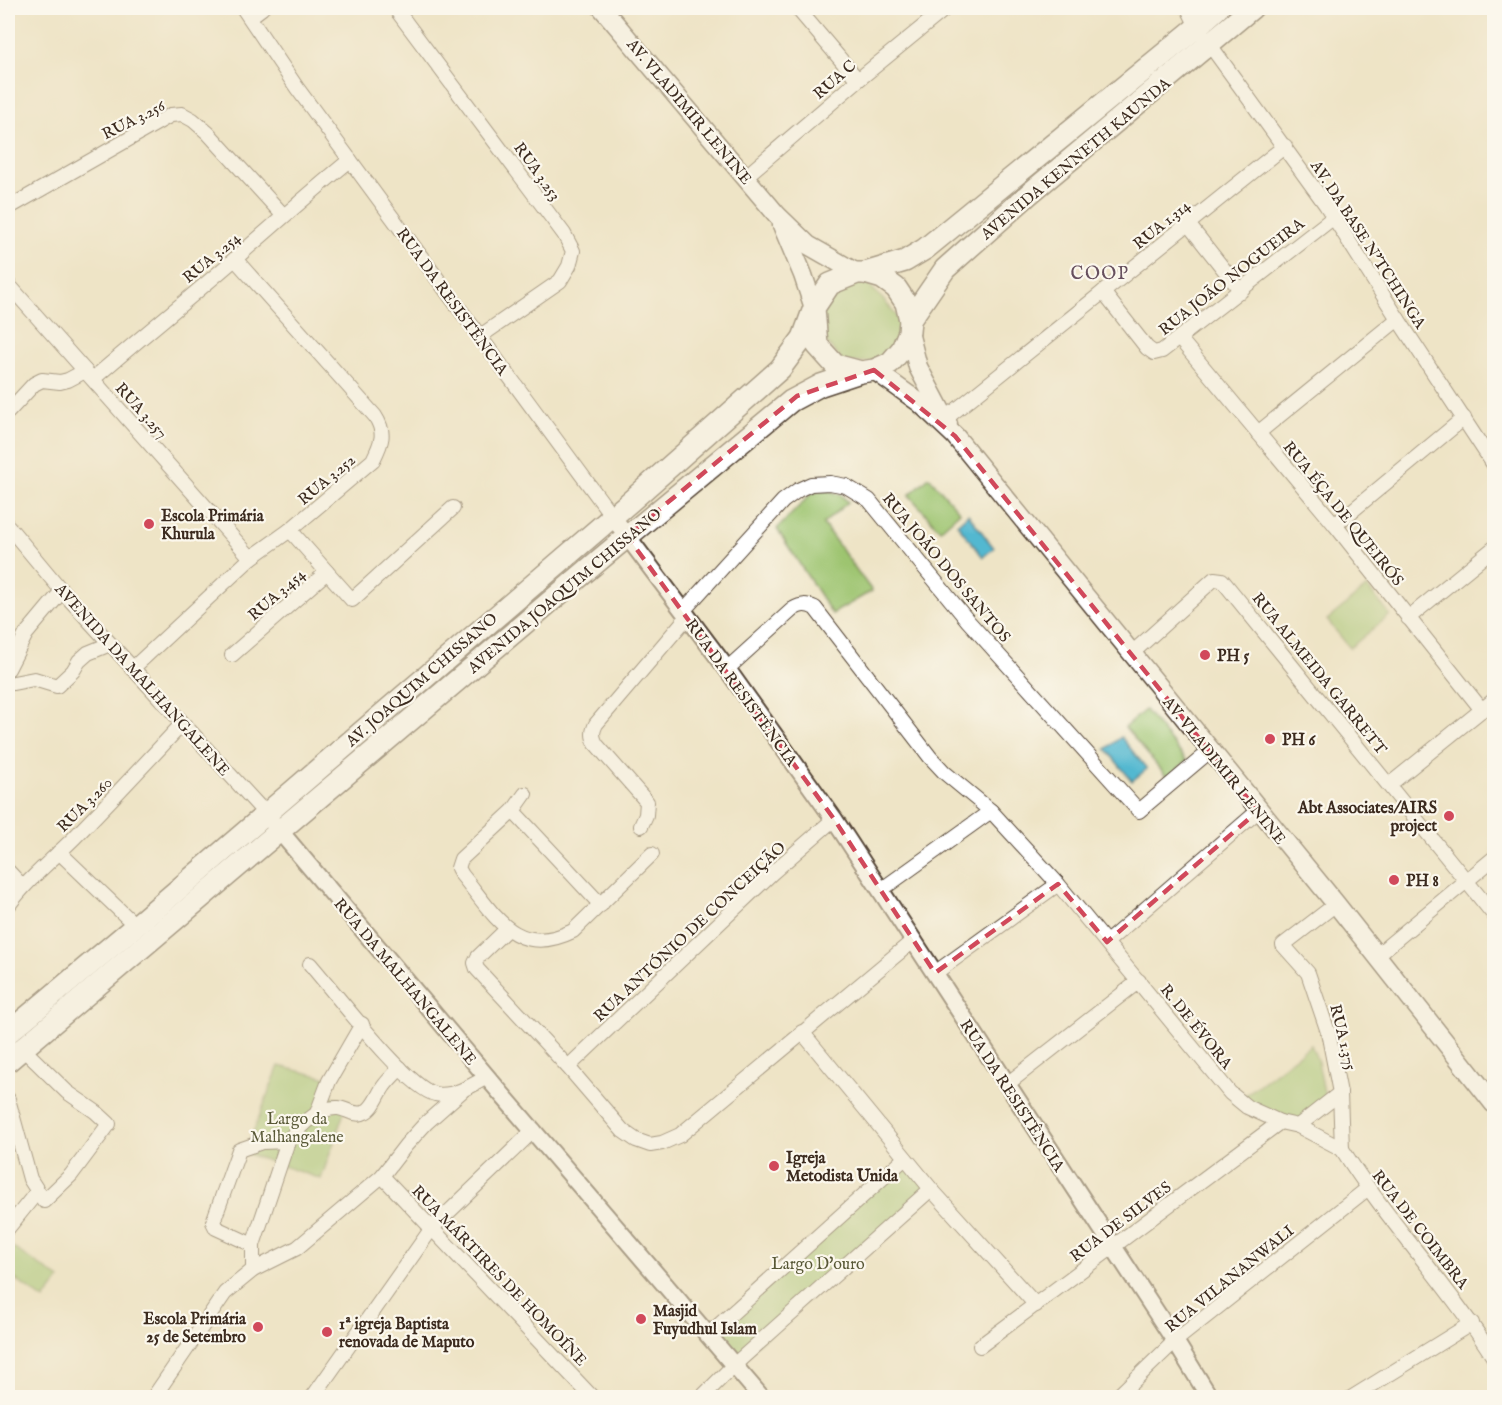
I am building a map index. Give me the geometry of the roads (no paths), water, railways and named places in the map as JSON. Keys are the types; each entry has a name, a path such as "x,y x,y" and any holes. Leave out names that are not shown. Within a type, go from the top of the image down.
{"main road":[{"name":"AV. VLADIMIR LENINE","path":"602,8 777,215 808,244 861,273"},
{"name":"AVENIDA KENNETH KAUNDA","path":"861,273 904,261 925,249 1218,8"},
{"name":"AVENIDA KENNETH KAUNDA","path":"910,326 945,269 1029,194 1252,8"},
{"name":"AV. VLADIMIR LENINE","path":"777,215 800,266 814,308"},
{"path":"861,273 882,278 896,288 906,303 910,326 902,349 890,363 867,371 835,365 817,345 814,308 830,284 861,273"},
{"name":"AV. JOAQUIM CHISSANO","path":"8,1033 136,926 780,369 803,338 814,308"},
{"name":"AV. VLADIMIR LENINE","path":"910,326 918,367 947,427"},
{"name":"AV. VLADIMIR LENINE","path":"867,371 920,404 947,427 1336,904 1494,1104"},
{"name":"AVENIDA JOAQUIM CHISSANO","path":"280,830 627,536 797,396 821,385 867,371"},
{"path":"15,1055 280,830"}],"street":[{"path":"247,12 262,8"},
{"name":"RUA 3.253","path":"395,8 564,234 573,251 569,266 560,281 479,337"},
{"path":"797,8 858,80"},
{"name":"RUA C","path":"750,183 858,80 946,8"},
{"name":"AV. DA BASE N'TCHINGA","path":"1188,8 1197,27 1334,217 1494,465"},
{"name":"RUA DA RESISTÊNCIA","path":"247,12 297,88 479,337 727,669 834,819 1210,1398"},
{"name":"RUA 3.256","path":"8,208 171,115 182,114 208,133 283,215"},
{"name":"RUA 1.314","path":"947,427 1103,292 1285,146"},
{"name":"RUA 3.254","path":"89,375 152,327 350,160"},
{"name":"RUA JOÃO NOGUEIRA","path":"1103,292 1147,348 1154,353 1162,351 1334,217"},
{"path":"1188,224 1240,291"},
{"name":"RUA 3.252","path":"132,669 251,558 290,530 373,460 381,446 382,427 375,416 235,258"},
{"name":"RUA 3.257","path":"8,284 251,558"},
{"path":"1258,433 1398,319"},
{"name":"RUA ÉÇA DE QUEIRÓS","path":"1179,338 1335,525 1482,710"},
{"path":"8,412 34,384 42,380 60,381 89,375"},
{"path":"1335,525 1464,418"},
{"name":"RUA JOÃO DOS SANTOS","path":"641,826 646,815 647,802 596,744 593,731 596,724 783,501 811,484 830,483 846,486 869,500 968,621 1139,811 1210,750"},
{"path":"327,572 352,600 453,508"},
{"name":"AVENIDA DA MALHANGALENE","path":"8,526 62,591 280,830"},
{"name":"RUA 3.454","path":"232,655 327,572 290,530"},
{"path":"1408,618 1494,549"},
{"name":"RUA ALMEIDA GARRETT","path":"1131,654 1214,579 1222,580 1494,915"},
{"path":"8,666 26,634 62,591"},
{"name":"R. DE ÉVORA","path":"727,669 793,609 800,604 807,604 819,614 930,758 992,811 1058,884 1230,1093 1247,1107 1280,1122 1298,1126 1342,1149"},
{"path":"8,684 34,679 57,686 88,653 110,644"},
{"path":"1389,785 1494,700"},
{"name":"RUA 3.260","path":"8,906 22,886 121,790 182,723"},
{"path":"525,794 513,811 461,859 458,868 507,929 518,936 545,941 559,938 573,931 652,854"},
{"path":"513,811 601,905"},
{"path":"881,890 992,811"},
{"path":"1107,942 1258,811"},
{"name":"RUA ANTÓNIO DE CONCEIÇÃO","path":"568,1068 772,873 834,819"},
{"name":"RUA DA MALHANGALENE","path":"280,830 487,1077 762,1398"},
{"path":"59,852 136,926"},
{"path":"1377,956 1494,858"},
{"path":"8,871 22,886"},
{"path":"934,973 1058,884"},
{"name":"RUA 1.375","path":"1336,904 1283,945 1308,973 1328,1032 1340,1093 1342,1149"},
{"path":"507,929 478,957 475,963 477,969 623,1131 636,1140 650,1145 662,1143 680,1135 914,940"},
{"path":"310,964 400,1068 421,1088 436,1095 462,1091"},
{"path":"1006,1085 1139,981"},
{"path":"317,1113 329,1081 362,1024"},
{"path":"802,1032 931,1189 1036,1305"},
{"path":"8,1099 30,1179 42,1200 46,1199 71,1175 109,1124 15,1055"},
{"path":"254,1270 254,1245 288,1141 298,1128 317,1113 338,1108 358,1114 365,1112 371,1108 384,1086 400,1068"},
{"path":"153,1398 225,1293 254,1270 297,1248 382,1176 426,1123 462,1091 487,1077"},
{"path":"1298,1126 1340,1093"},
{"name":"RUA DE SILVES","path":"980,1346 1280,1122"},
{"path":"312,1398 432,1228 536,1133"},
{"path":"254,1245 216,1228 213,1222 239,1150 262,1142 288,1141"},
{"name":"RUA DE COIMBRA","path":"1342,1149 1367,1189 1472,1323 1494,1358"},
{"path":"709,1334 905,1158"},
{"name":"RUA MÁRTIRES DE HOMOÍNE","path":"382,1176 593,1398"},
{"path":"701,1398 734,1365 931,1189"},
{"name":"RUA VILANANWALI","path":"1116,1398 1175,1341 1367,1189"},
{"path":"8,1228 24,1205 37,1192"},
{"path":"1351,1398 1472,1323"}],"water":[{"path":"968,514 994,548 983,557 957,524"},
{"path":"1121,737 1147,769 1132,781 1106,749"}],"place":[{"name":"Escola Primária Khurula","path":"149,524"},
{"name":"PH 5","path":"1205,655"},
{"name":"PH 6","path":"1270,739"},
{"name":"Abt Associates/AIRS project","path":"1449,816"},
{"name":"PH 8","path":"1394,880"},
{"name":"Igreja Metodista Unida","path":"774,1166"},
{"name":"Masjid Fuyudhul Islam","path":"641,1319"},
{"name":"Escola Primária 25 de Setembro","path":"258,1327"},
{"name":"1ª igreja Baptista renovada de Maputo","path":"327,1332"}],"district":[{"name":"COOP","path":"1100,273"}],"park label":[{"name":"Largo da Malhangalene","path":"297,1127"},
{"name":"Largo D'ouro","path":"818,1263"}]}
